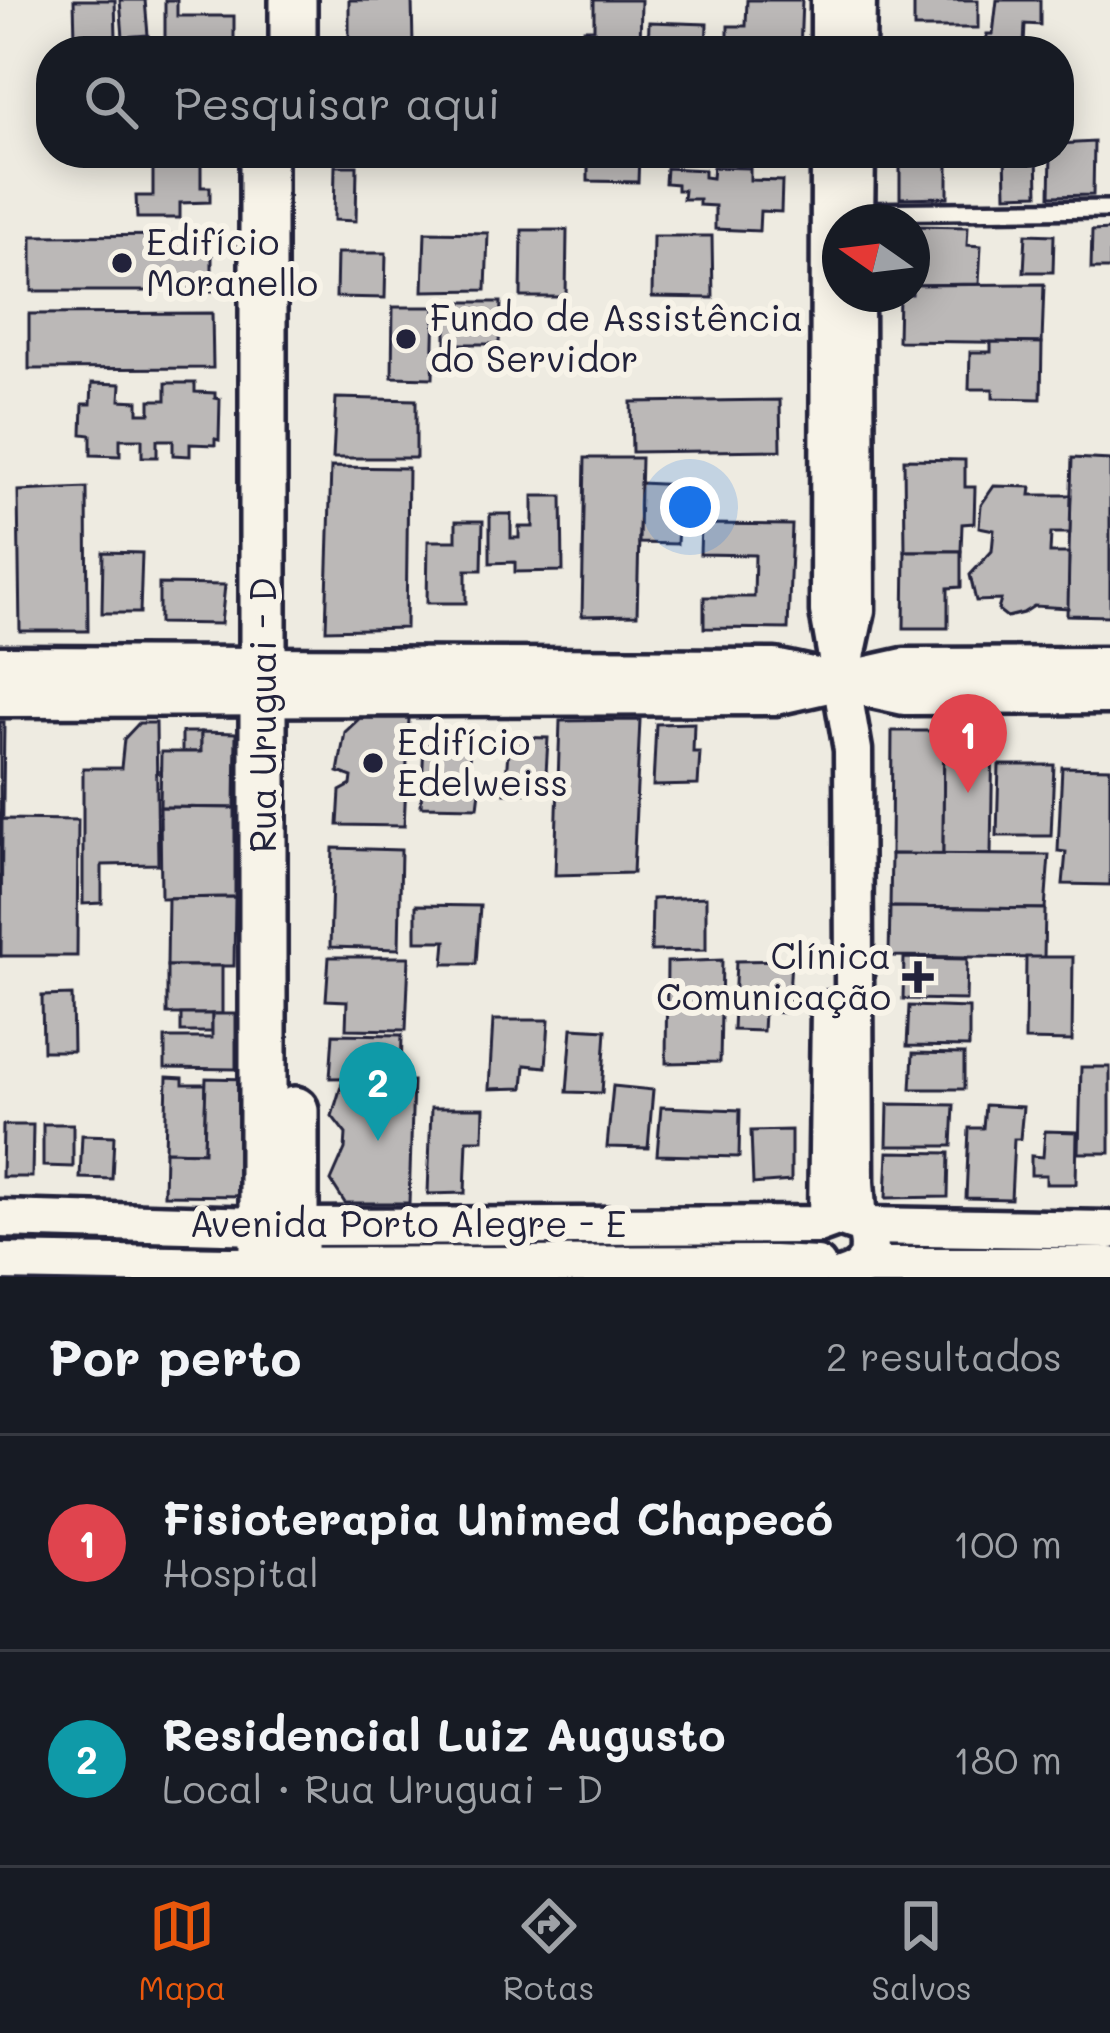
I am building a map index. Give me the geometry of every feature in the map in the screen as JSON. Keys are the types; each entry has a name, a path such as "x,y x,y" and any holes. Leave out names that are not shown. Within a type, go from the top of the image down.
{"main road":[{"path":"263,0 263,36"},
{"path":"292,36 293,0"},
{"name":"Rua Uruguai - D","path":"263,168 278,682 279,1256"},
{"name":"Rua Uruguai - D","path":"278,682 293,168"}],"street":[{"path":"830,0 830,36"},
{"path":"856,36 857,0"},
{"path":"834,168 844,204"},
{"path":"849,204 854,168"},
{"path":"842,504 845,312"},
{"path":"842,1223 870,1243 870,1255 840,1273 812,1257 810,1247 842,1223 855,1182 832,750 842,682 830,611 854,312"},
{"path":"0,665 278,682"},
{"path":"842,682 904,667 1110,665"},
{"path":"0,698 278,682 564,682 776,668 904,696 1110,695"},
{"name":"Avenida Porto Alegre - E","path":"0,1219 279,1256 580,1224 842,1223 1110,1230"},
{"path":"580,1224 580,1264"},
{"name":"Avenida Porto Alegre - E","path":"0,1262 279,1256 840,1273 1110,1266"}],"lane":[{"path":"930,214 1110,209"}],"building":[{"path":"74,0 115,0 116,36 75,36"},
{"path":"120,0 145,0 148,35 123,36"},
{"path":"165,0 177,0 177,16 234,16 234,36 165,36"},
{"path":"349,0 412,0 413,36 349,36"},
{"path":"594,0 641,0 640,36 583,36 584,29 594,29"},
{"path":"747,0 802,0 801,36 728,36 728,26 746,26"},
{"path":"914,0 978,0 978,28 914,28"},
{"path":"997,0 1040,0 1040,25 1025,24 1024,36 987,36 993,34"},
{"path":"649,22 707,24 707,36 649,36"},
{"path":"1094,142 1093,195 1050,196 1051,168 1074,168 1074,143"},
{"path":"153,168 201,168 201,187 210,187 210,202 180,203 180,218 137,218 136,196 153,196"},
{"path":"335,168 357,168 356,221 334,220"},
{"path":"588,168 638,168 638,182 588,181"},
{"path":"666,168 704,170 704,177 712,178 713,168 750,168 750,180 782,181 781,212 760,211 759,231 715,229 715,206 683,199 684,190 665,183"},
{"path":"900,168 948,168 948,197 900,198"},
{"path":"1005,168 1037,168 1038,194 1006,195"},
{"path":"930,226 968,227 967,245 981,246 979,284 930,285"},
{"path":"522,230 567,230 566,297 521,297"},
{"path":"1110,230 1110,269 1091,269 1092,231"},
{"path":"425,232 488,233 486,290 423,291"},
{"path":"1026,234 1054,235 1053,272 1024,272"},
{"name":"Edifício Moranello","path":"212,235 212,291 32,291 32,236"},
{"path":"653,236 712,236 713,298 652,297"},
{"path":"337,253 386,253 385,298 336,297"},
{"path":"1044,284 1042,343 898,341 899,312 930,312 930,285"},
{"path":"446,302 501,302 499,344 446,344"},
{"path":"393,307 435,307 433,378 392,377"},
{"path":"212,313 213,368 29,369 29,314"},
{"path":"991,342 1042,343 1041,399 993,398 993,389 969,389 970,352 991,352"},
{"path":"92,383 121,384 120,400 138,401 138,413 150,413 150,400 166,400 166,383 195,383 195,392 215,393 220,399 219,440 215,439 215,445 190,444 190,456 173,455 173,440 157,440 157,457 142,457 142,439 120,439 120,456 91,455 91,435 82,434 83,404 91,404"},
{"path":"336,398 416,400 416,458 333,458"},
{"path":"780,400 781,450 632,452 631,402"},
{"path":"585,458 641,458 637,615 582,616"},
{"path":"1072,458 1110,460 1110,616 1067,615"},
{"path":"904,459 965,460 965,487 975,487 974,523 962,524 961,551 905,551"},
{"path":"331,467 408,468 406,628 326,630"},
{"path":"640,483 680,485 677,544 639,543"},
{"path":"994,486 1031,487 1030,495 1071,495 1070,533 1051,533 1050,553 1069,553 1068,608 1034,606 1007,617 998,610 1001,600 976,601 970,575 992,551 994,530 979,527 981,505"},
{"path":"87,488 88,631 20,631 18,491"},
{"path":"533,496 562,496 563,571 515,572 515,562 490,563 490,514 511,514 511,538 519,538 519,527 533,527"},
{"path":"456,521 483,521 482,570 466,570 466,603 427,603 428,541 456,541"},
{"path":"701,524 792,525 788,629 704,628 704,597 754,597 755,555 700,554"},
{"path":"905,551 961,551 961,587 948,588 948,628 904,628"},
{"path":"103,552 142,553 140,613 102,613"},
{"path":"159,584 225,585 221,624 159,623"},
{"name":"Edifício Edelweiss","path":"360,718 409,718 404,826 338,825 340,791 351,785 352,777 338,772 345,732"},
{"path":"640,720 633,873 555,875 560,721"},
{"path":"0,722 4,722 1,956 0,956"},
{"path":"139,723 156,723 158,864 102,865 102,903 83,904 83,768 121,768 124,739"},
{"path":"694,723 693,752 700,752 698,785 653,786 656,724"},
{"path":"892,731 944,731 943,855 891,854"},
{"path":"944,731 993,732 991,855 943,855"},
{"path":"182,732 201,732 201,752 182,752"},
{"path":"201,732 236,733 235,808 160,807 161,752 201,752"},
{"path":"509,737 548,738 545,792 505,793"},
{"path":"424,744 470,746 468,782 481,783 478,807 421,806"},
{"path":"999,765 1054,765 1051,836 997,836"},
{"path":"1062,767 1110,768 1110,885 1063,884 1066,852 1058,851"},
{"path":"160,807 235,808 235,897 161,898"},
{"path":"2,819 78,820 77,956 1,956"},
{"path":"333,848 401,850 399,949 330,947"},
{"path":"891,854 1049,855 1045,909 890,907"},
{"path":"235,897 234,966 167,966 168,898"},
{"path":"706,897 706,950 651,951 652,899"},
{"path":"416,905 480,906 476,964 444,964 446,941 416,941"},
{"path":"890,907 1045,909 1044,958 889,956"},
{"path":"329,957 409,957 406,1030 346,1029 347,1001 326,1000"},
{"path":"1026,957 1073,957 1072,1041 1025,1040"},
{"path":"904,958 967,959 966,1000 903,999"},
{"path":"722,960 720,1062 666,1063 667,962"},
{"path":"791,960 788,1013 764,1012 763,1031 733,1030 736,961"},
{"path":"167,966 222,966 222,1014 167,1014"},
{"path":"72,995 73,1051 43,1051 42,996"},
{"path":"909,1006 969,1008 969,1047 907,1046"},
{"path":"181,1014 212,1014 212,1032 181,1032"},
{"path":"212,1014 236,1014 236,1069 165,1068 165,1038 212,1038"},
{"path":"493,1020 549,1020 546,1067 525,1065 523,1088 489,1089"},
{"path":"572,1028 606,1030 602,1093 567,1092"},
{"path":"333,1034 402,1035 401,1077 330,1078"},
{"path":"913,1053 964,1054 964,1089 911,1089"},
{"path":"1081,1067 1110,1067 1110,1153 1079,1153"},
{"path":"167,1077 183,1078 183,1084 206,1084 204,1152 165,1151"},
{"path":"206,1078 247,1079 244,1196 164,1195 165,1151 204,1152"},
{"path":"413,1081 409,1203 345,1203 331,1181 345,1149 346,1134 332,1116 342,1083"},
{"path":"613,1086 653,1090 648,1148 607,1147"},
{"path":"888,1104 954,1105 952,1146 887,1146"},
{"path":"985,1105 1023,1107 1020,1139 1014,1139 1011,1199 966,1198 969,1128 983,1128"},
{"path":"661,1107 740,1110 739,1157 657,1155"},
{"path":"431,1108 484,1108 483,1140 467,1140 465,1193 428,1194"},
{"path":"43,1124 73,1124 73,1167 43,1166"},
{"path":"3,1125 33,1125 32,1177 2,1177"},
{"path":"791,1130 791,1181 753,1184 751,1131"},
{"path":"1045,1131 1077,1132 1076,1184 1046,1184 1046,1175 1031,1175 1031,1156 1043,1157"},
{"path":"82,1135 114,1136 112,1179 80,1178"},
{"path":"888,1152 949,1153 948,1197 886,1198"}],"place":[{"name":"Edifício Moranello","path":"122,263"},
{"name":"Fundo de Assistência do Servidor","path":"406,339"},
{"name":"Edifício Edelweiss","path":"373,763"},
{"name":"Fisioterapia Unimed Chapecó","path":"968,793"},
{"name":"Clínica Comunicação","path":"918,977"},
{"name":"Residencial Luiz Augusto","path":"378,1141"}]}
